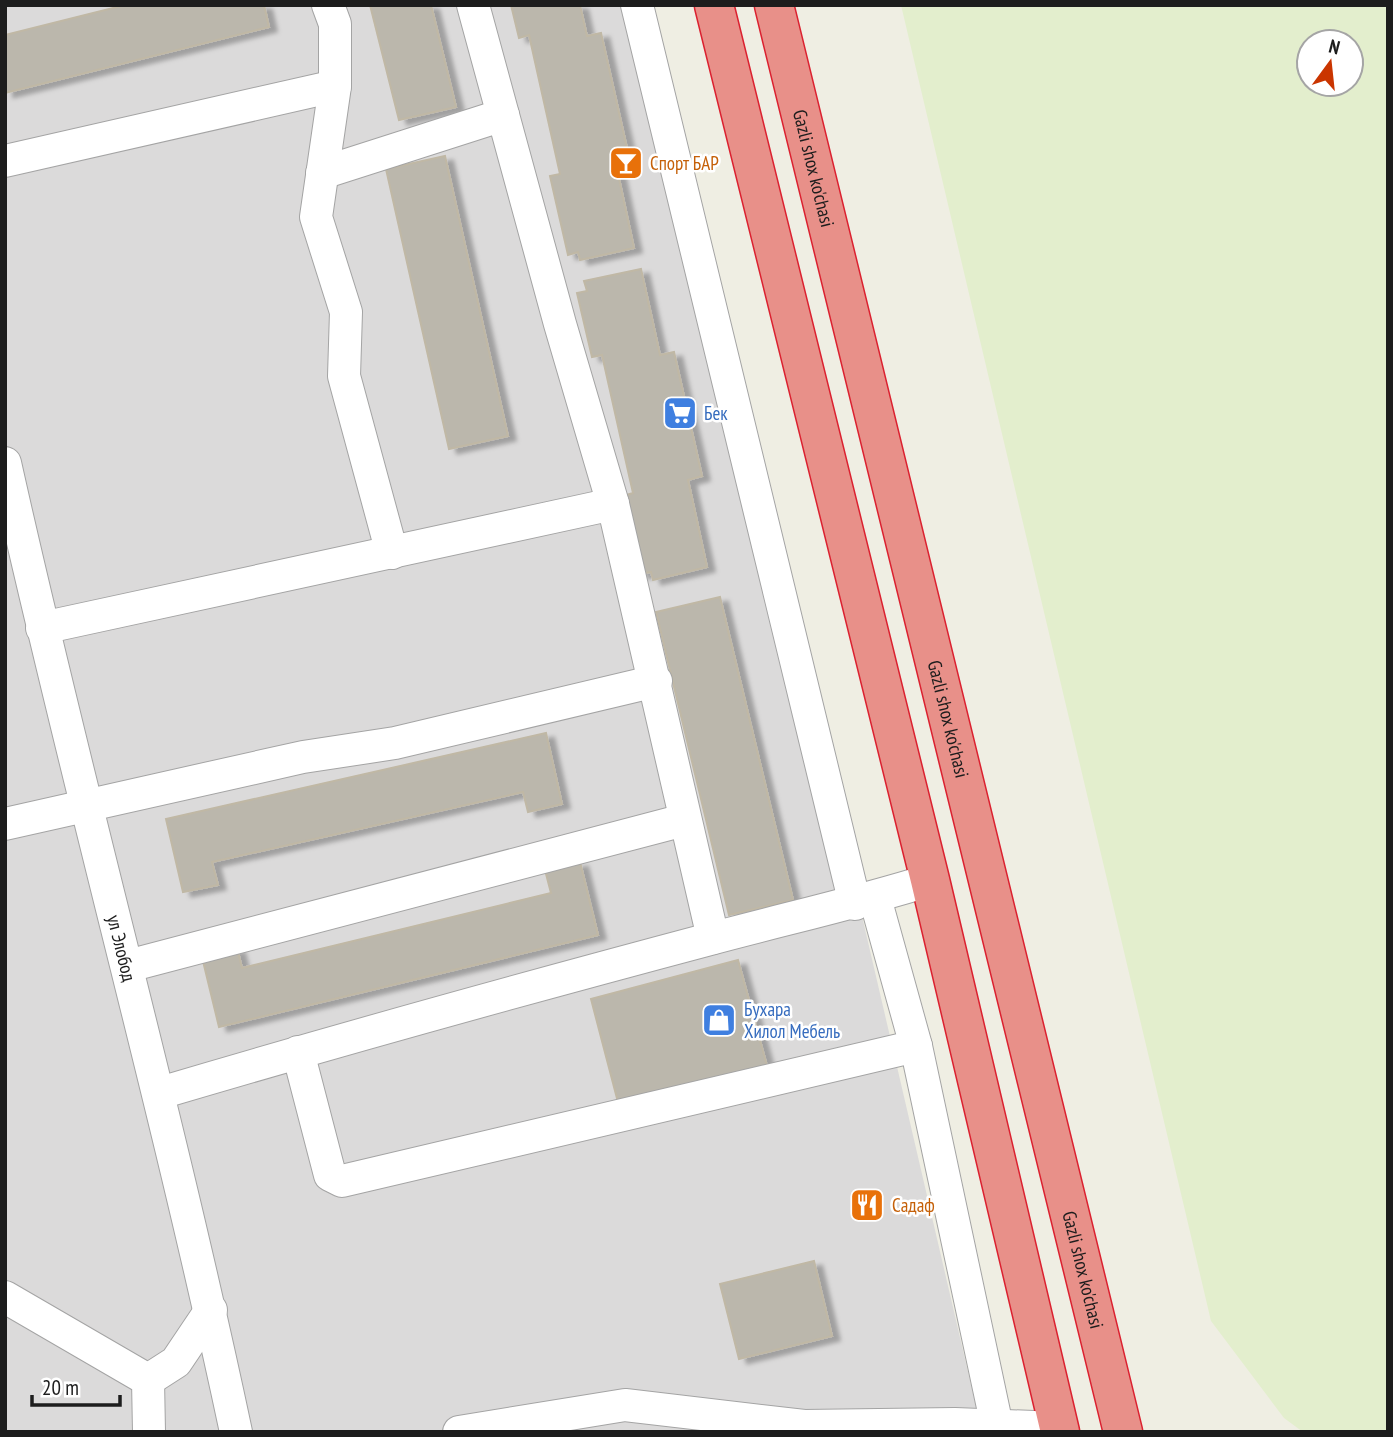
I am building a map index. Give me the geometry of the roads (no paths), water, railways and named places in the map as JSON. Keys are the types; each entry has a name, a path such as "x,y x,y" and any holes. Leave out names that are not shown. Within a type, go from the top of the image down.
{"highway":[{"path":"714,5 930,880 1060,1430"},
{"name":"Gazli shox ko'chasi","path":"774,5 1123,1432"}],"street":[{"path":"328,5 335,24 335,86 316,217 346,312 344,376 392,553"},
{"path":"473,5 613,504 656,681 684,820 713,938"},
{"path":"637,5 865,901 916,1046 997,1426"},
{"path":"5,161 335,86"},
{"path":"322,173 503,115"},
{"name":"ул Элобод","path":"5,463 42,628 160,1093 211,1310 236,1432"},
{"path":"42,628 613,504"},
{"path":"5,824 303,757 395,743 656,681"},
{"path":"128,966 684,820"},
{"path":"160,1093 298,1052 713,938 865,901 930,880"},
{"path":"298,1052 330,1175 342,1181 916,1046"},
{"path":"5,1297 148,1380"},
{"path":"148,1380 176,1362 211,1310"},
{"path":"148,1380 149,1432"},
{"path":"460,1432 625,1405 716,1423 805,1429 997,1426 1060,1430"}],"place":[{"name":"Спорт БАР","path":"626,163"},
{"name":"Бек","path":"680,413"},
{"name":"Бухара Хилол Мебель","path":"719,1020"},
{"name":"Садаф","path":"867,1205"}]}
